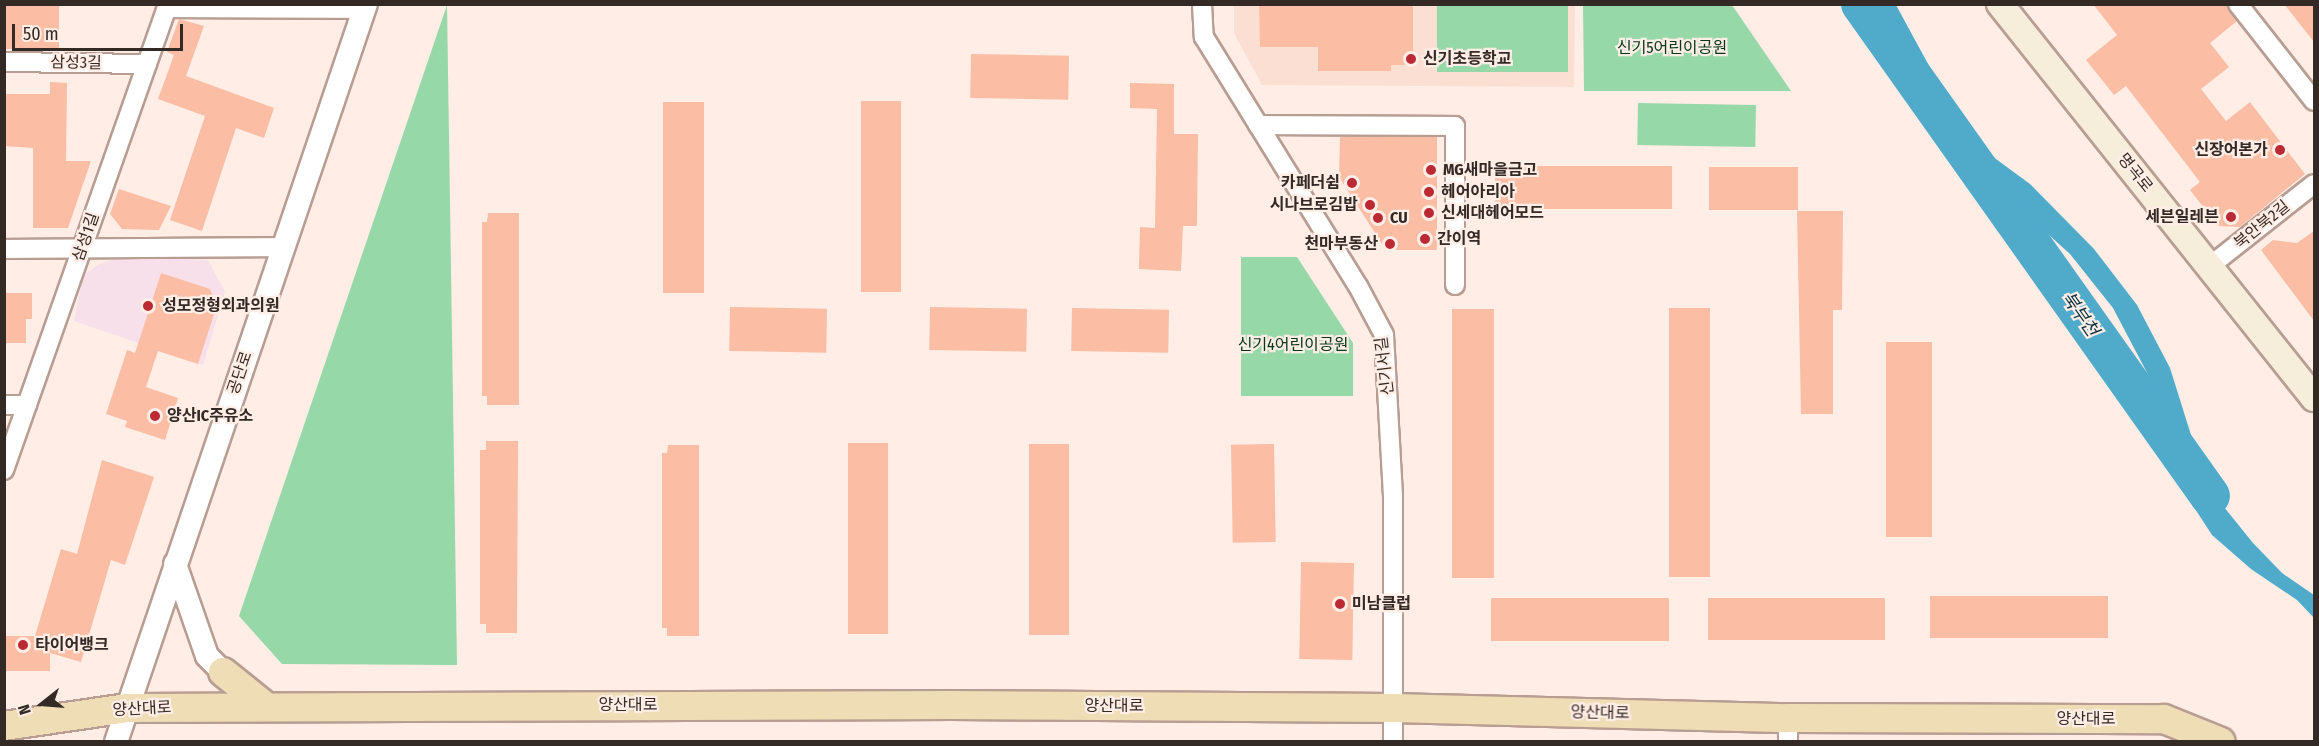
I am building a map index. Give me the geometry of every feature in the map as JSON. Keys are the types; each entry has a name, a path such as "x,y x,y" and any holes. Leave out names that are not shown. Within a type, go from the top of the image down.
{"main road":[{"name":"명곡로","path":"2000,4 2314,398"},
{"path":"223,672 264,705"},
{"name":"양산대로","path":"4,726 127,708 264,705 1393,708 1788,730 2164,719 2221,741"}],"street":[{"name":"신기서길","path":"1202,4 1204,37 1358,286 1384,335 1393,497 1393,741"},
{"path":"2238,4 2314,101"},
{"path":"168,6 366,7"},
{"name":"삼성1길","path":"4,470 168,6"},
{"name":"공단로","path":"116,741 282,248 366,7"},
{"name":"삼성3길","path":"4,62 147,64"},
{"path":"1258,125 1455,126 1455,285"},
{"name":"북안북2길","path":"2210,266 2314,184"},
{"path":"4,249 282,248"},
{"path":"4,405 27,405"},
{"path":"175,564 207,656 223,672"}],"shaded area":[{"name":"신기초등학교","path":"1234,5 1575,5 1574,87 1262,85 1234,33"},
{"name":"성모정형외과의원","path":"122,257 208,260 225,292 203,365 74,321 83,275 101,263"}],"green space":[{"path":"447,5 457,665 282,664 239,616"},
{"path":"1437,5 1568,5 1568,72 1437,72"},
{"name":"신기5어린이공원","path":"1583,5 1732,5 1791,91 1584,91"},
{"path":"1638,103 1756,105 1755,147 1637,145"},
{"name":"신기4어린이공원","path":"1241,257 1297,257 1353,343 1353,396 1241,396"}],"water":[{"path":"1867,5 1896,5 1959,121 1985,151 2030,184 2094,249 2137,305 2170,368 2207,486 2253,543 2282,573 2314,595 2314,618 2297,600 2251,569 2212,535 2186,495 2179,452 2163,403 2113,308 2070,254 1980,172"}],"building":[{"path":"4,4 59,4 59,49 4,49"},
{"path":"1259,4 1413,4 1413,65 1391,65 1391,71 1318,71 1318,47 1260,47"},
{"path":"2093,4 2227,4 2237,21 2210,43 2229,67 2201,89 2226,121 2250,102 2305,174 2240,227 2218,226 2190,190 2200,182 2126,86 2114,95 2086,60 2117,35"},
{"path":"2284,4 2314,4 2314,42"},
{"path":"179,19 204,26 186,76 274,108 264,138 236,128 202,231 170,220 205,116 158,99 174,55 167,52"},
{"path":"971,54 1069,56 1068,100 970,98"},
{"path":"50,82 67,83 66,161 91,161 68,228 33,228 33,148 4,146 4,94 50,94"},
{"path":"1130,83 1174,84 1174,134 1198,134 1197,226 1183,226 1181,271 1139,269 1140,227 1155,228 1157,109 1130,108"},
{"path":"861,101 901,101 901,292 861,292"},
{"path":"663,102 704,102 704,293 663,293"},
{"path":"1340,137 1437,137 1437,250 1386,250 1339,177"},
{"path":"1495,166 1672,166 1672,209 1495,209"},
{"path":"1709,167 1798,167 1798,210 1709,210"},
{"path":"119,189 171,206 159,230 122,229 110,214"},
{"path":"1797,211 1843,211 1842,310 1833,310 1833,414 1801,414"},
{"path":"488,213 519,213 519,405 487,405 487,396 482,396 482,222 487,222"},
{"path":"2314,231 2314,321 2261,250 2273,240 2297,243"},
{"path":"161,273 210,289 217,305 198,364 158,351 146,387 178,398 165,440 125,427 127,421 106,414 127,350 135,353"},
{"path":"4,293 32,293 32,319 26,319 26,343 4,343"},
{"path":"730,307 827,309 826,353 729,351"},
{"path":"930,307 1027,309 1026,352 929,350"},
{"path":"1072,308 1169,310 1168,353 1071,351"},
{"path":"1669,308 1710,308 1710,577 1669,577"},
{"path":"1452,309 1494,309 1494,578 1452,578"},
{"path":"1886,342 1932,342 1932,537 1886,537"},
{"path":"486,441 518,441 517,633 486,633 486,624 480,624 480,450 486,450"},
{"path":"848,443 888,443 888,634 848,634"},
{"path":"1029,444 1069,444 1069,635 1029,635"},
{"path":"1274,444 1276,542 1233,543 1231,445"},
{"path":"668,445 699,445 699,636 667,636 667,628 662,628 662,453 667,453"},
{"path":"102,460 154,477 125,565 111,560 81,662 50,653 50,671 4,671 4,636 35,636 61,549 77,554"},
{"path":"1301,562 1354,563 1352,660 1299,659"},
{"path":"1930,596 2108,596 2108,638 1930,638"},
{"path":"1491,598 1669,598 1669,641 1491,641"},
{"path":"1708,598 1885,598 1885,640 1708,640"}],"waterway":[{"name":"북부천","path":"1861,4 2210,496"}],"place":[{"name":"신기초등학교","path":"1411,59"},
{"name":"신장어본가","path":"2280,150"},
{"name":"MG새마을금고","path":"1431,170"},
{"name":"카페더쉼","path":"1352,183"},
{"name":"헤어아리아","path":"1429,192"},
{"name":"시나브로김밥","path":"1370,205"},
{"name":"신세대헤어모드","path":"1429,213"},
{"name":"세븐일레븐","path":"2231,217"},
{"name":"CU","path":"1378,218"},
{"name":"간이역","path":"1425,239"},
{"name":"천마부동산","path":"1390,244"},
{"name":"성모정형외과의원","path":"148,306"},
{"name":"양산IC주유소","path":"155,416"},
{"name":"미남클럽","path":"1340,604"},
{"name":"타이어뱅크","path":"23,645"}]}
